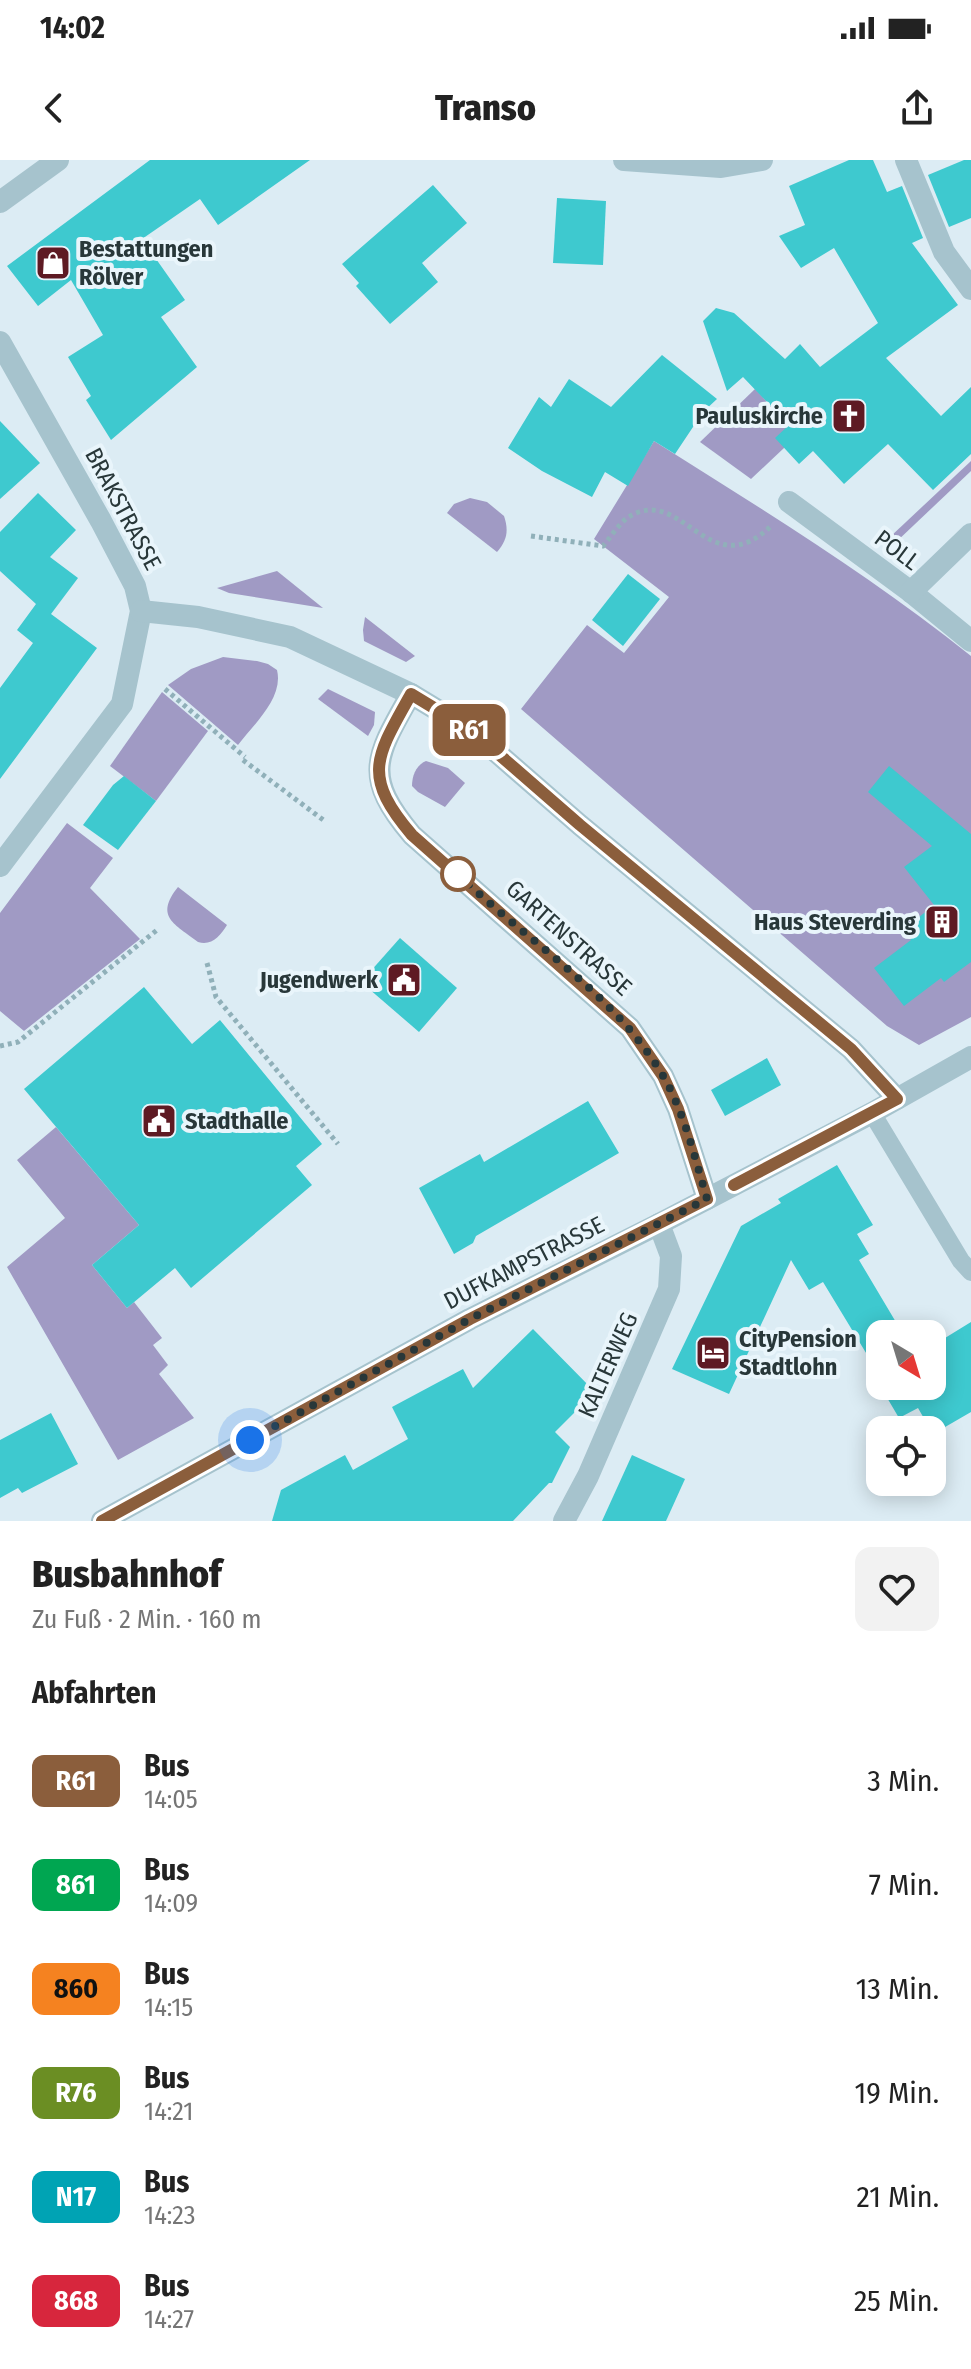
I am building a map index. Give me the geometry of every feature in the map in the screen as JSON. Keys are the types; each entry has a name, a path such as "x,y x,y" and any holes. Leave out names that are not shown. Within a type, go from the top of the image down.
{"street":[{"path":"0,202 58,160"},
{"path":"624,160 721,167 753,161"},
{"path":"906,160 944,252 971,289"},
{"name":"BRAKSTRASSE","path":"0,342 101,521 135,586 141,611"},
{"name":"POLL","path":"789,502 911,592 971,641"},
{"path":"911,592 971,534"},
{"path":"0,866 122,704 141,611 198,617 290,637 411,694 472,731 580,825 851,1049 897,1099"},
{"name":"GARTENSTRASSE","path":"411,694 391,729 379,765 379,781 394,814 412,835 630,1028 663,1076 678,1109 707,1199"},
{"name":"DUFKAMPSTRASSE","path":"102,1521 470,1319 872,1113 971,1057"},
{"name":"KALTERWEG","path":"564,1521 588,1476 669,1289 671,1256 659,1224"}],"lane":[{"path":"872,1113 961,1261 971,1272"}],"path":[{"path":"531,536 603,546 626,519 644,510 662,510 717,544 732,546 757,537 775,522 789,502"},
{"path":"165,689 244,758 326,822"},
{"path":"0,1046 18,1042 65,1001 157,930"},
{"path":"207,963 216,997 338,1144"}],"shaded area":[{"path":"755,389 789,425 784,448 751,479 700,442"},
{"path":"654,441 855,571 971,656 971,1017 919,1045 887,1026 521,709 587,625 624,653 669,597 594,539"},
{"path":"971,461 971,471 895,543 890,537"},
{"path":"470,498 487,502 504,516 506,535 497,552 447,513 454,504"},
{"path":"277,571 323,608 229,593 217,588"},
{"path":"365,617 415,656 406,662 364,641"},
{"path":"223,657 257,661 277,670 278,680 272,701 238,745 168,685 191,669"},
{"path":"328,689 375,712 374,725 368,736 318,699"},
{"path":"162,692 208,731 156,801 110,766"},
{"path":"426,761 448,768 465,783 445,807 412,786 415,771"},
{"path":"67,823 113,858 90,888 140,939 24,1031 0,1011 0,913"},
{"path":"178,887 227,925 215,939 207,943 198,942 170,919 168,906"},
{"path":"56,1127 139,1225 92,1265 127,1308 134,1302 162,1338 153,1345 168,1365 159,1374 194,1418 118,1460 7,1267 65,1218 17,1160"}],"building":[{"path":"150,160 310,160 218,225 200,199 142,239 185,300 161,317 197,367 111,440 86,400 91,396 68,357 103,335 71,280 38,306 7,266"},
{"path":"849,160 873,160 887,192 902,186 923,238 912,243 958,305 886,358 941,416 971,387 971,454 933,490 888,444 844,484 813,451 799,464 775,438 789,425 743,377 727,391 703,321 716,308 734,313 785,359 800,344 820,367 878,323 834,248 801,268 779,236 805,225 789,186"},
{"path":"971,160 971,218 949,227 928,175"},
{"path":"433,185 467,223 422,263 438,282 390,324 356,286 359,283 342,264"},
{"path":"557,198 606,201 603,265 553,263"},
{"path":"662,355 717,399 703,412 675,454 654,441 628,486 605,472 592,497 542,471 508,448 539,397 551,407 569,379 611,407"},
{"path":"0,421 40,463 0,499"},
{"path":"38,493 76,530 50,557 78,578 51,614 97,648 0,779 0,688 33,643 17,630 36,604 0,571 0,532"},
{"path":"628,574 660,599 623,646 592,620"},
{"name":"Haus Steverding","path":"889,766 971,834 971,962 944,982 941,978 904,1006 874,968 911,940 903,930 934,905 904,867 932,846 868,792"},
{"path":"124,776 156,801 118,850 83,825 113,785"},
{"name":"Jugendwerk","path":"400,938 457,988 419,1032 361,982"},
{"path":"144,987 192,1044 220,1020 322,1144 296,1166 312,1185 191,1288 175,1268 127,1308 92,1265 139,1225 24,1089"},
{"path":"767,1058 781,1085 725,1116 711,1090"},
{"path":"588,1101 619,1153 476,1236 473,1243 454,1254 419,1188 480,1154 484,1162"},
{"path":"837,1165 873,1225 857,1234 869,1254 859,1260 895,1320 866,1320 866,1353 823,1282 809,1290 791,1260 729,1394 672,1369 741,1226 781,1203 778,1199"},
{"path":"971,1322 971,1412 946,1426 946,1416 923,1416 918,1408 898,1416 888,1400 946,1400 946,1337"},
{"path":"533,1329 595,1392 555,1432 570,1447 552,1483 513,1521 272,1521 281,1490 345,1455 353,1470 408,1439 392,1407 463,1369 473,1388"},
{"path":"51,1413 78,1464 22,1493 18,1488 0,1498 0,1440"},
{"path":"632,1455 685,1479 666,1521 602,1521"}],"bus line":[{"name":"R61","path":"102,1521 470,1319 707,1199 678,1109 663,1076 630,1028 412,835 394,814 379,781 379,765 391,729 411,694 472,731 580,825 851,1049 897,1099 734,1185"}],"place":[{"name":"Bestattungen Rölver","path":"53,263"},
{"name":"Pauluskirche","path":"849,416"},
{"name":"Haus Steverding","path":"942,922"},
{"name":"Jugendwerk","path":"404,980"},
{"name":"Stadthalle","path":"159,1121"},
{"name":"CityPension Stadtlohn","path":"713,1353"}],"route":[{"path":"250,1440 470,1319 707,1199 678,1109 663,1076 630,1028 458,874"}]}
